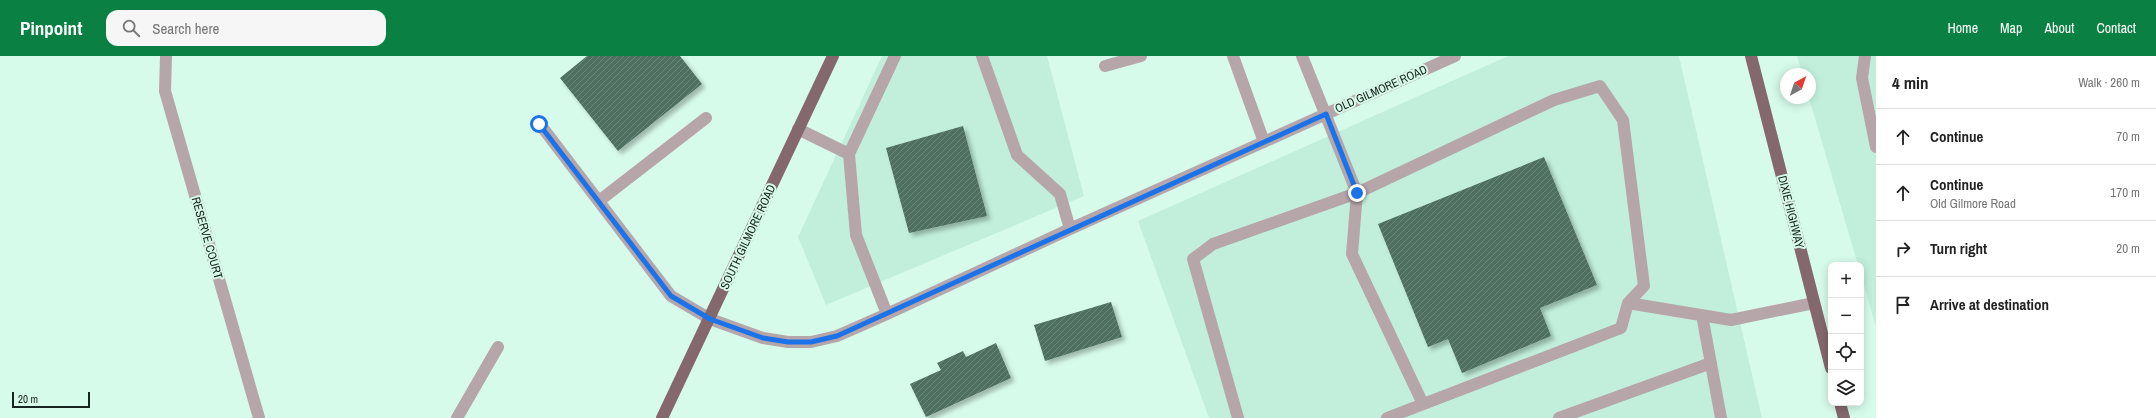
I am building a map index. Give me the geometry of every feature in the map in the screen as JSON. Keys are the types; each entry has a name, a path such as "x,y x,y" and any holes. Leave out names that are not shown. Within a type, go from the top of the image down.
{"main road":[{"name":"SOUTH GILMORE ROAD","path":"662,418 833,56"},
{"name":"DIXIE HIGHWAY","path":"1751,56 1828,356"},
{"path":"1841,406 1844,418"}],"street":[{"name":"RESERVE COURT","path":"166,56 165,91 259,418"},
{"path":"887,314 856,235 849,154 895,56"},
{"path":"982,56 1017,155 1060,194 1070,229"},
{"path":"1105,66 1142,56"},
{"path":"1233,56 1264,142"},
{"path":"1302,56 1357,193 1352,254 1423,404"},
{"name":"OLD GILMORE ROAD","path":"539,124 671,296 710,319 763,338 788,342 811,342 837,336 887,314 1070,229 1455,56"},
{"path":"1865,56 1862,78 1876,147"},
{"path":"1238,418 1193,259 1213,244 1357,193 1554,100 1600,86 1623,120 1644,286 1628,303 1620,328 1387,418"},
{"path":"599,201 706,118"},
{"path":"798,129 849,154"},
{"path":"1628,303 1731,320 1814,302"},
{"path":"1702,315 1721,418"},
{"path":"457,418 498,347"},
{"path":"1559,418 1711,363"}],"shaded area":[{"path":"882,56 1047,56 1084,196 826,305 798,237"},
{"path":"1508,56 1679,56 1762,418 1209,418 1138,221"},
{"path":"1797,56 1876,56 1876,327 1864,285 1864,262 1857,262 1811,104 1816,104 1816,68 1800,68"}],"building":[{"path":"587,56 680,56 702,84 618,151 560,78"},
{"path":"963,126 987,216 909,233 886,148"},
{"path":"1544,157 1597,285 1540,308 1551,336 1462,373 1448,339 1428,347 1378,224"},
{"path":"1111,302 1122,337 1045,361 1034,325"},
{"path":"996,343 1011,378 926,417 910,384 941,370 937,363 963,351 966,357"}],"route":[{"path":"539,124 671,296 710,319 763,338 788,342 811,342 837,336 1326,114 1357,193"}]}
